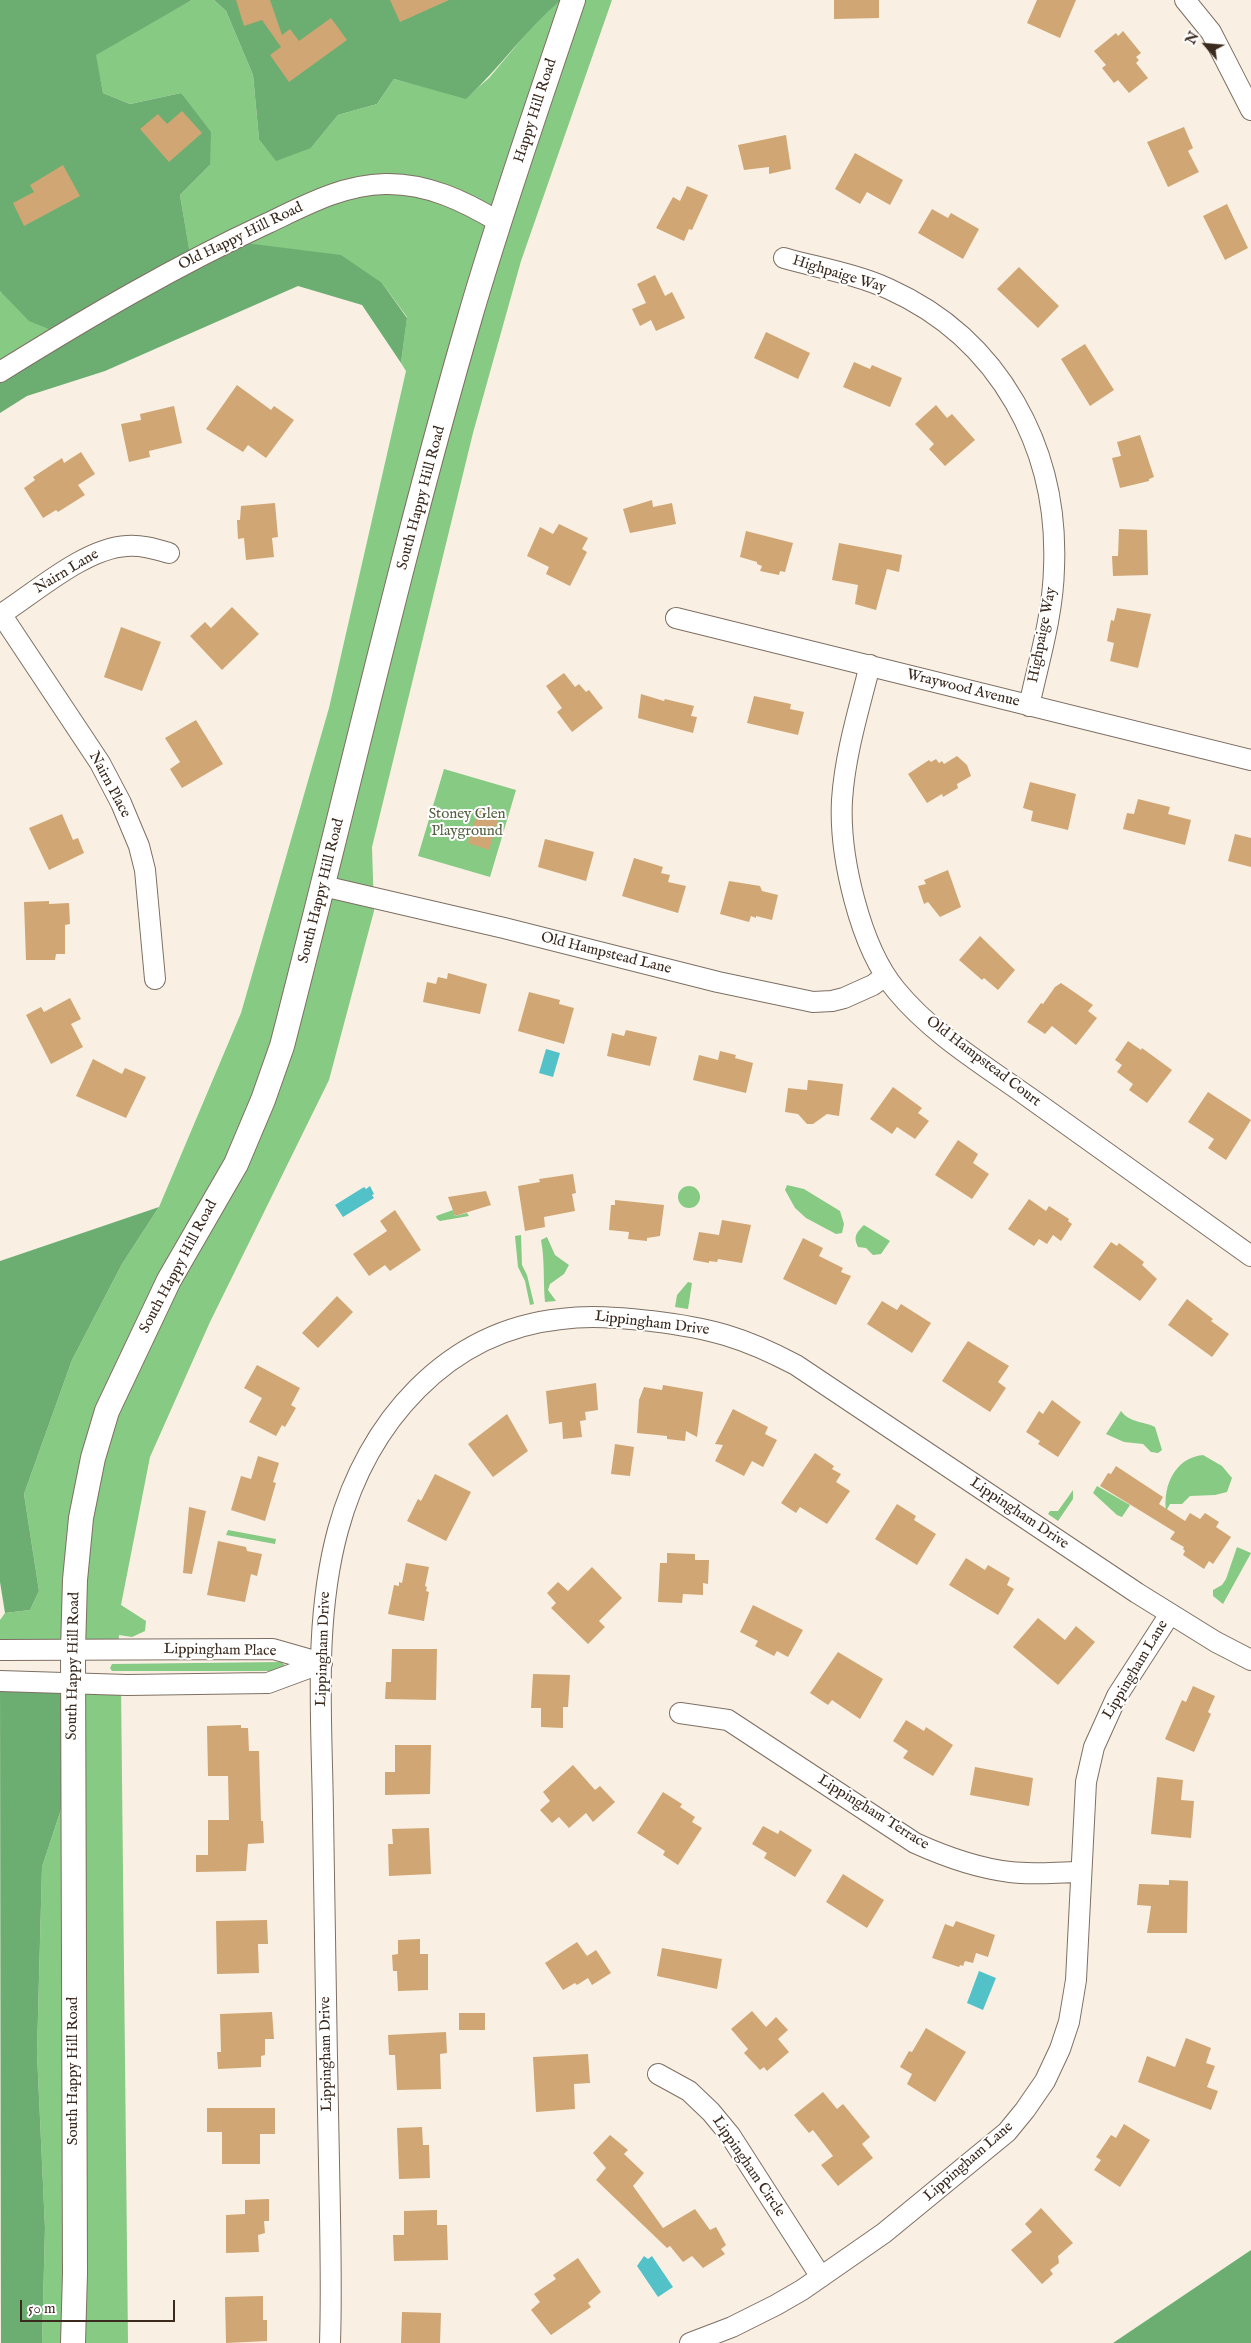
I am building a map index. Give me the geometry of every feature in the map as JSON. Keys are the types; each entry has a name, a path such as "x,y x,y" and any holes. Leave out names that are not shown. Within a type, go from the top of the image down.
{"street":[{"name":"Happy Hill Road","path":"498,222 573,0"},
{"path":"1185,0 1211,32 1251,110"},
{"name":"Old Happy Hill Road","path":"0,372 95,313 195,258 333,193 359,186 387,184 414,187 443,194 471,205 498,222"},
{"name":"South Happy Hill Road","path":"73,2343 76,2272 72,1684 75,1580 81,1518 93,1458 108,1411 169,1280 236,1164 263,1100 282,1046 413,527 498,222"},
{"name":"Highpaige Way","path":"784,258 869,281 919,304 951,326 977,350 1002,381 1022,416 1040,457 1047,483 1054,526 1054,568 1050,610 1029,706"},
{"name":"Nairn Lane","path":"0,615 85,558 105,550 128,546 148,547 169,553"},
{"name":"Nairn Place","path":"0,615 100,763 122,803 139,846 145,870 155,979"},
{"name":"Wraywood Avenue","path":"676,618 1251,760"},
{"name":"Old Hampstead Court","path":"870,665 849,748 842,810 849,877 861,923 885,976 910,1005 957,1046 1251,1256"},
{"name":"Old Hampstead Lane","path":"323,886 512,930 718,982 813,1002 844,998 873,985 885,976"},
{"name":"Lippingham Drive","path":"330,2343 322,1663 323,1619 328,1573 339,1527 354,1484 372,1448 395,1414 422,1384 452,1358 481,1341 512,1328 545,1320 582,1316 605,1316 698,1327 763,1347 885,1423 1170,1614 1251,1660"},
{"name":"Lippingham Lane","path":"690,2343 732,2327 776,2305 821,2277 927,2200 1007,2132 1045,2081 1060,2049 1069,2022 1078,1965 1080,1872 1086,1782 1094,1747 1117,1696 1170,1614"},
{"name":"Lippingham Place","path":"0,1650 273,1650 322,1663"},
{"name":"Lippingham Place","path":"0,1682 72,1684 268,1683 322,1663"},
{"name":"Lippingham Terrace","path":"680,1713 728,1720 915,1843 946,1857 984,1868 1012,1872 1080,1872"},
{"name":"Lippingham Circle","path":"658,2074 689,2091 711,2112 730,2135 821,2277"}],"green space":[{"path":"0,0 192,0 96,55 103,93 130,104 181,93 211,132 210,165 180,195 191,260 229,241 341,255 382,283 407,318 401,363 362,305 298,286 105,371 27,396 0,413 0,371 61,334 29,321 0,291"},
{"path":"192,0 214,0 226,11 253,75 259,139 311,148 338,115 377,104 394,79 466,98 489,78 542,15 561,0 612,0 521,261 473,433 372,847 374,911 329,1080 210,1322 150,1457 121,1605 146,1621 145,1631 132,1637 119,1635 118,1649 0,1642 0,1620 5,1613 30,1610 39,1591 24,1494 72,1360 122,1264 159,1207 241,1013 329,708 406,371 401,363 407,317 382,283 191,261 180,195 210,165 181,93 130,104 103,93 95,54"},
{"path":"214,0 561,0 536,23 466,99 394,79 377,104 338,115 311,148 276,161 259,139 253,75 226,11"},
{"path":"0,291 62,334 0,371"},
{"name":"Stoney Glen Playground","path":"444,769 516,790 490,877 418,856"},
{"path":"787,1185 804,1189 840,1211 844,1224 842,1233 836,1234 806,1218 795,1208 785,1190"},
{"path":"689,1186 697,1189 700,1197 697,1205 689,1208 681,1205 678,1197 681,1189"},
{"path":"159,1207 122,1264 72,1360 24,1494 39,1591 30,1610 5,1613 0,1582 0,1261"},
{"path":"453,1210 455,1216 467,1213 469,1216 440,1221 437,1219 436,1216"},
{"path":"864,1225 890,1241 881,1254 873,1255 866,1248 858,1247 856,1235"},
{"path":"521,1235 522,1265 527,1275 534,1304 530,1305 525,1281 518,1267 515,1236"},
{"path":"547,1237 555,1255 569,1265 564,1274 550,1284 548,1290 556,1301 545,1302 541,1240"},
{"path":"688,1282 692,1283 688,1309 675,1307 677,1295"},
{"path":"1121,1411 1128,1418 1155,1427 1162,1450 1158,1453 1151,1452 1143,1444 1124,1442 1106,1434"},
{"path":"1203,1455 1222,1466 1232,1478 1227,1492 1215,1495 1190,1496 1182,1504 1170,1504 1166,1511 1167,1492 1173,1474 1185,1461"},
{"path":"1097,1486 1130,1505 1122,1517 1117,1515 1093,1493"},
{"path":"1073,1490 1073,1499 1058,1521 1048,1514 1050,1511 1058,1511"},
{"path":"228,1530 276,1539 275,1544 226,1535"},
{"path":"1237,1547 1251,1553 1223,1604 1213,1596 1213,1590 1222,1585 1226,1579"},
{"path":"281,1662 285,1665 281,1671 112,1671 110,1668 112,1664"},
{"path":"0,1681 72,1684 72,1776 42,1867 37,2053 45,2228 42,2343 1,2343"},
{"path":"72,1684 121,1685 128,2343 42,2343 45,2228 37,2053 42,1867 72,1776"},
{"path":"1251,2250 1251,2343 1113,2343"}],"water":[{"path":"546,1049 560,1053 553,1077 539,1073"},
{"path":"370,1186 374,1198 343,1217 335,1205 364,1187 366,1189"},
{"path":"979,1971 996,1978 983,2010 967,2003"},
{"path":"644,2256 648,2259 652,2256 673,2287 658,2297 637,2266"}],"building":[{"path":"236,0 270,0 282,35 290,29 299,41 331,18 347,40 289,82 270,55 281,47 262,20 244,26"},
{"path":"390,0 449,0 400,22"},
{"path":"834,0 879,0 879,18 834,19"},
{"path":"1037,0 1076,0 1060,38 1027,23"},
{"path":"1123,31 1141,53 1136,57 1139,60 1136,63 1148,78 1129,93 1118,80 1114,83 1102,68 1106,65 1094,51 1116,33 1118,36"},
{"path":"182,111 202,133 169,162 140,129 158,114 167,124"},
{"path":"1184,127 1193,148 1188,151 1199,172 1168,187 1147,142"},
{"path":"786,135 791,169 769,174 769,167 744,170 738,145"},
{"path":"855,153 903,180 890,205 867,192 860,204 835,189"},
{"path":"63,165 80,196 24,226 13,203 34,192 30,185"},
{"path":"687,186 708,195 692,230 689,229 684,241 656,228 673,197 680,201"},
{"path":"1227,204 1248,248 1225,260 1203,216"},
{"path":"932,209 948,218 951,213 979,229 963,259 918,233"},
{"path":"1019,267 1059,306 1038,328 997,289"},
{"path":"655,275 665,296 672,292 685,318 656,331 651,320 640,326 632,309 646,303 637,284"},
{"path":"766,332 810,353 798,379 754,358"},
{"path":"1085,344 1114,390 1090,406 1061,359"},
{"path":"854,362 870,369 872,365 902,378 890,407 843,387"},
{"path":"237,385 271,410 274,406 294,420 266,458 248,445 243,452 206,429"},
{"path":"936,405 947,418 952,414 975,440 945,466 929,449 934,444 915,424"},
{"path":"174,406 182,443 149,451 150,457 129,462 121,424 141,420 140,414"},
{"path":"1140,435 1154,477 1149,479 1149,481 1120,488 1112,458 1121,456 1117,442"},
{"path":"81,452 95,474 78,485 85,495 58,512 56,510 43,518 24,488 35,480 33,477 62,458 64,463"},
{"path":"652,500 653,507 672,503 676,524 630,533 623,509"},
{"path":"275,503 278,537 272,538 274,557 246,560 244,538 238,539 237,520 240,520 241,506"},
{"path":"559,524 588,538 582,549 587,552 570,586 546,574 549,567 527,556 540,527 553,534"},
{"path":"1119,529 1147,530 1148,575 1113,576 1112,556 1118,556"},
{"path":"746,531 793,543 785,572 780,571 779,575 760,571 762,566 757,564 757,562 740,557"},
{"path":"839,543 902,555 899,572 887,569 876,610 855,604 858,585 832,580"},
{"path":"232,607 259,634 222,670 190,636 205,622 211,628"},
{"path":"1117,608 1151,614 1138,668 1110,661 1114,643 1107,641 1111,620 1114,621"},
{"path":"121,627 161,642 142,691 104,677"},
{"path":"564,673 575,687 579,684 586,692 589,690 603,708 572,732 557,712 562,708 546,686"},
{"path":"641,694 664,701 665,699 694,706 691,716 697,717 693,733 638,718"},
{"path":"754,696 791,704 790,709 804,712 798,735 747,723"},
{"path":"196,720 223,764 182,788 170,769 180,762 165,738"},
{"path":"957,756 967,765 971,776 957,784 958,788 943,797 942,794 927,803 908,774 929,760 931,762 936,759 939,763 942,761 944,764"},
{"path":"1030,782 1076,794 1068,830 1031,821 1033,811 1023,808"},
{"path":"1138,799 1170,807 1168,814 1191,820 1185,845 1123,829 1127,813 1134,814"},
{"path":"478,810 499,817 489,850 468,843"},
{"path":"62,814 73,840 78,838 84,853 49,870 29,828"},
{"path":"1235,834 1251,838 1251,867 1228,861"},
{"path":"545,839 594,852 586,881 538,867"},
{"path":"634,858 663,867 661,873 670,875 668,882 686,886 678,913 622,896"},
{"path":"948,870 961,907 940,917 928,902 924,904 918,886 926,884 924,880"},
{"path":"729,881 760,886 762,891 778,895 772,920 751,916 749,922 720,914"},
{"path":"49,901 49,904 69,903 70,924 65,925 65,954 56,954 55,960 26,960 24,902"},
{"path":"980,936 1015,970 998,990 984,978 982,980 959,960"},
{"path":"448,973 487,984 480,1014 423,1002 427,982 436,984 438,977 447,979"},
{"path":"1061,983 1093,1005 1088,1011 1097,1018 1076,1045 1052,1026 1045,1034 1027,1022 1041,1003 1043,1004 1055,987"},
{"path":"529,992 560,1000 559,1004 574,1008 564,1044 518,1031"},
{"path":"70,998 81,1019 71,1024 83,1047 51,1064 26,1015 41,1007 44,1012"},
{"path":"626,1030 657,1037 650,1066 607,1056 612,1033 624,1036"},
{"path":"1128,1041 1141,1050 1142,1048 1172,1070 1147,1103 1129,1090 1133,1084 1117,1072 1122,1065 1115,1060"},
{"path":"720,1051 736,1055 735,1058 753,1063 746,1093 693,1080 699,1055 718,1060"},
{"path":"93,1059 122,1074 125,1068 146,1077 126,1118 76,1096"},
{"path":"808,1080 843,1084 839,1116 827,1114 813,1124 807,1124 798,1114 785,1112 788,1088 807,1090"},
{"path":"893,1087 922,1108 918,1113 929,1121 915,1139 897,1127 892,1134 870,1119"},
{"path":"1208,1092 1251,1120 1226,1160 1208,1148 1214,1139 1188,1122"},
{"path":"958,1140 978,1154 973,1163 989,1174 972,1199 935,1175"},
{"path":"573,1174 576,1193 572,1194 575,1211 544,1217 545,1227 525,1231 518,1186 540,1182 539,1179"},
{"path":"486,1191 491,1205 455,1216 448,1197"},
{"path":"1029,1199 1046,1211 1049,1206 1069,1219 1068,1221 1072,1224 1061,1241 1053,1235 1047,1244 1039,1239 1034,1246 1008,1229"},
{"path":"615,1200 664,1205 660,1236 647,1238 647,1241 628,1239 629,1232 609,1230 611,1205 615,1205"},
{"path":"395,1210 421,1250 390,1271 385,1265 369,1276 353,1254 387,1231 380,1221"},
{"path":"722,1220 751,1225 742,1263 718,1259 717,1262 709,1261 709,1263 693,1260 699,1232 719,1235"},
{"path":"803,1238 823,1248 819,1256 843,1268 841,1272 851,1276 836,1305 783,1279"},
{"path":"1111,1242 1117,1246 1119,1243 1144,1262 1142,1265 1157,1279 1140,1301 1093,1267"},
{"path":"337,1296 353,1312 318,1348 302,1333"},
{"path":"1187,1299 1213,1319 1211,1321 1229,1334 1212,1357 1168,1325"},
{"path":"882,1301 897,1310 901,1304 931,1323 912,1353 867,1324"},
{"path":"968,1341 1009,1366 998,1382 1006,1388 990,1412 942,1381"},
{"path":"257,1365 300,1388 291,1405 296,1408 285,1427 282,1425 276,1436 249,1422 262,1398 244,1388"},
{"path":"596,1383 598,1410 585,1412 586,1420 580,1421 582,1437 563,1439 562,1422 549,1424 546,1391"},
{"path":"663,1385 703,1392 697,1437 686,1431 685,1441 667,1439 667,1436 637,1433 639,1400 644,1387 662,1390"},
{"path":"1052,1400 1081,1422 1058,1457 1038,1444 1040,1441 1026,1432 1039,1411 1043,1414"},
{"path":"733,1409 768,1427 765,1434 777,1440 763,1467 752,1461 744,1476 715,1461 723,1445 715,1444"},
{"path":"507,1414 528,1451 493,1477 468,1444"},
{"path":"615,1444 634,1447 630,1476 611,1474"},
{"path":"815,1453 834,1466 832,1469 841,1474 836,1482 850,1491 827,1524 800,1507 796,1513 781,1503"},
{"path":"258,1456 279,1463 273,1482 276,1483 265,1521 231,1510 241,1476 251,1479"},
{"path":"1116,1466 1163,1497 1159,1504 1185,1521 1190,1513 1200,1519 1205,1513 1219,1522 1216,1527 1231,1537 1213,1564 1209,1561 1204,1569 1183,1555 1184,1547 1170,1539 1175,1532 1100,1486 1108,1473 1111,1474"},
{"path":"435,1474 471,1492 446,1541 407,1521 418,1499 421,1501"},
{"path":"897,1504 916,1516 914,1520 936,1534 917,1565 875,1539"},
{"path":"189,1507 206,1511 192,1574 183,1573"},
{"path":"218,1541 246,1547 247,1551 262,1554 257,1576 251,1574 245,1602 207,1595"},
{"path":"667,1553 695,1554 695,1560 709,1560 708,1584 703,1583 703,1595 683,1594 682,1603 658,1602 660,1563 667,1563"},
{"path":"966,1558 985,1570 988,1565 1010,1578 1007,1585 1014,1589 998,1615 949,1585"},
{"path":"406,1563 429,1567 425,1586 427,1587 426,1591 429,1592 424,1621 388,1614 394,1585 399,1586 399,1582 402,1583"},
{"path":"592,1567 622,1598 599,1621 605,1627 588,1644 551,1608 556,1603 547,1593 558,1582 568,1591"},
{"path":"753,1605 803,1630 788,1657 777,1651 774,1656 755,1646 758,1641 740,1632"},
{"path":"1038,1618 1065,1640 1076,1626 1095,1642 1058,1685 1013,1647"},
{"path":"392,1649 437,1649 436,1700 385,1699 386,1682 391,1682"},
{"path":"838,1652 883,1679 860,1719 832,1700 828,1705 810,1693"},
{"path":"533,1674 570,1675 568,1707 563,1707 563,1728 541,1727 541,1708 531,1708"},
{"path":"1193,1686 1215,1696 1208,1712 1211,1714 1194,1752 1165,1739 1182,1700 1186,1702"},
{"path":"906,1720 924,1731 926,1727 953,1745 933,1776 903,1758 908,1751 893,1741"},
{"path":"241,1725 241,1728 248,1728 249,1751 259,1751 261,1821 263,1821 264,1843 248,1844 246,1871 196,1872 196,1855 208,1855 208,1820 229,1820 228,1776 208,1776 207,1726"},
{"path":"395,1745 431,1745 430,1794 385,1795 385,1772 395,1772"},
{"path":"573,1765 595,1790 600,1786 615,1802 593,1822 586,1813 569,1828 559,1817 552,1823 540,1810 550,1801 543,1792"},
{"path":"975,1767 1033,1778 1029,1806 970,1795"},
{"path":"1157,1777 1183,1780 1181,1800 1194,1801 1191,1838 1151,1834"},
{"path":"663,1792 682,1804 680,1807 695,1817 692,1822 702,1828 678,1865 663,1855 665,1851 637,1833"},
{"path":"763,1826 778,1834 780,1830 812,1850 795,1877 764,1858 767,1853 752,1844"},
{"path":"429,1828 431,1874 389,1876 388,1844 393,1844 392,1829"},
{"path":"843,1874 884,1900 867,1928 826,1902"},
{"path":"1169,1880 1188,1881 1187,1933 1147,1933 1151,1906 1137,1905 1139,1884 1169,1885"},
{"path":"267,1920 268,1944 258,1944 259,1973 217,1974 216,1921"},
{"path":"956,1921 995,1935 988,1957 976,1953 973,1963 965,1961 963,1966 960,1965 959,1967 932,1958 945,1924 953,1927"},
{"path":"420,1939 420,1954 428,1954 428,1990 398,1991 397,1971 393,1971 392,1955 398,1954 398,1940"},
{"path":"577,1942 587,1956 596,1950 611,1973 592,1985 588,1978 577,1985 575,1983 563,1990 545,1963"},
{"path":"662,1948 722,1959 717,1989 657,1976"},
{"path":"752,2011 766,2027 776,2017 788,2030 778,2039 789,2052 767,2071 764,2067 760,2070 744,2053 748,2049 731,2029"},
{"path":"272,2012 274,2039 265,2039 265,2055 261,2056 261,2067 218,2069 217,2052 221,2052 220,2014"},
{"path":"459,2013 485,2013 485,2030 459,2030"},
{"path":"926,2028 966,2052 935,2102 907,2084 912,2074 900,2067 909,2051 912,2052"},
{"path":"446,2032 447,2053 440,2054 441,2089 397,2090 395,2055 389,2055 388,2035"},
{"path":"1186,2038 1211,2048 1206,2063 1215,2066 1207,2087 1218,2091 1211,2110 1138,2082 1147,2056 1175,2067"},
{"path":"588,2054 590,2083 574,2084 575,2109 536,2112 533,2057"},
{"path":"823,2092 837,2109 843,2104 870,2137 862,2144 873,2158 838,2186 821,2165 833,2156 813,2130 809,2133 794,2115"},
{"path":"207,2108 275,2108 275,2134 260,2134 260,2164 222,2164 222,2132 207,2132"},
{"path":"1124,2124 1150,2140 1120,2187 1094,2170 1101,2160 1096,2157 1111,2135 1116,2138"},
{"path":"422,2127 423,2145 429,2145 430,2178 399,2179 397,2128"},
{"path":"610,2135 628,2150 624,2154 644,2173 633,2186 663,2228 695,2209 710,2230 716,2227 726,2245 721,2249 725,2254 703,2268 692,2256 683,2262 670,2246 667,2248 596,2180 606,2168 593,2153"},
{"path":"269,2199 269,2221 264,2221 265,2233 258,2235 259,2252 226,2253 226,2215 245,2214 245,2200"},
{"path":"1041,2208 1073,2243 1058,2256 1059,2263 1050,2270 1053,2274 1042,2284 1011,2250 1032,2232 1025,2224"},
{"path":"437,2210 437,2225 447,2225 448,2260 394,2261 393,2235 404,2235 404,2211"},
{"path":"578,2258 601,2292 588,2303 591,2307 551,2335 531,2310 540,2302 534,2294 556,2279 553,2275"},
{"path":"263,2296 263,2320 267,2320 267,2341 226,2343 225,2297"},
{"path":"402,2312 441,2313 440,2343 401,2343"}]}
